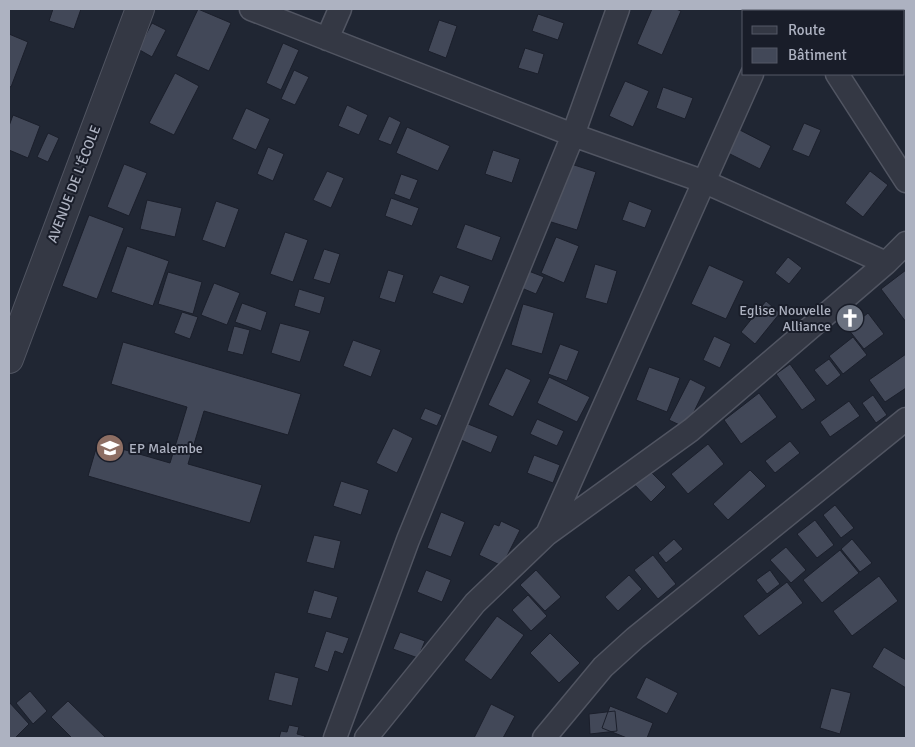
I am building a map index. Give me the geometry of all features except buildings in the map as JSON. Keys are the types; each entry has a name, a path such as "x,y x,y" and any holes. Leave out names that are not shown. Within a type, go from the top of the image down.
{"street":[{"name":"AVENUE DE L'ÉCOLE","path":"9,358 140,9"},
{"path":"251,9 572,135 705,182 886,263"},
{"path":"327,39 340,9"},
{"path":"335,738 408,540 572,135 618,9"},
{"path":"547,534 752,75"},
{"path":"837,75 906,181"},
{"path":"366,738 475,603 547,534 691,430 886,263 906,243"},
{"path":"544,738 603,667 635,638 906,419"}],"place":[{"name":"Eglise Nouvelle Alliance","path":"850,318"},
{"name":"EP Malembe","path":"110,448"}]}
